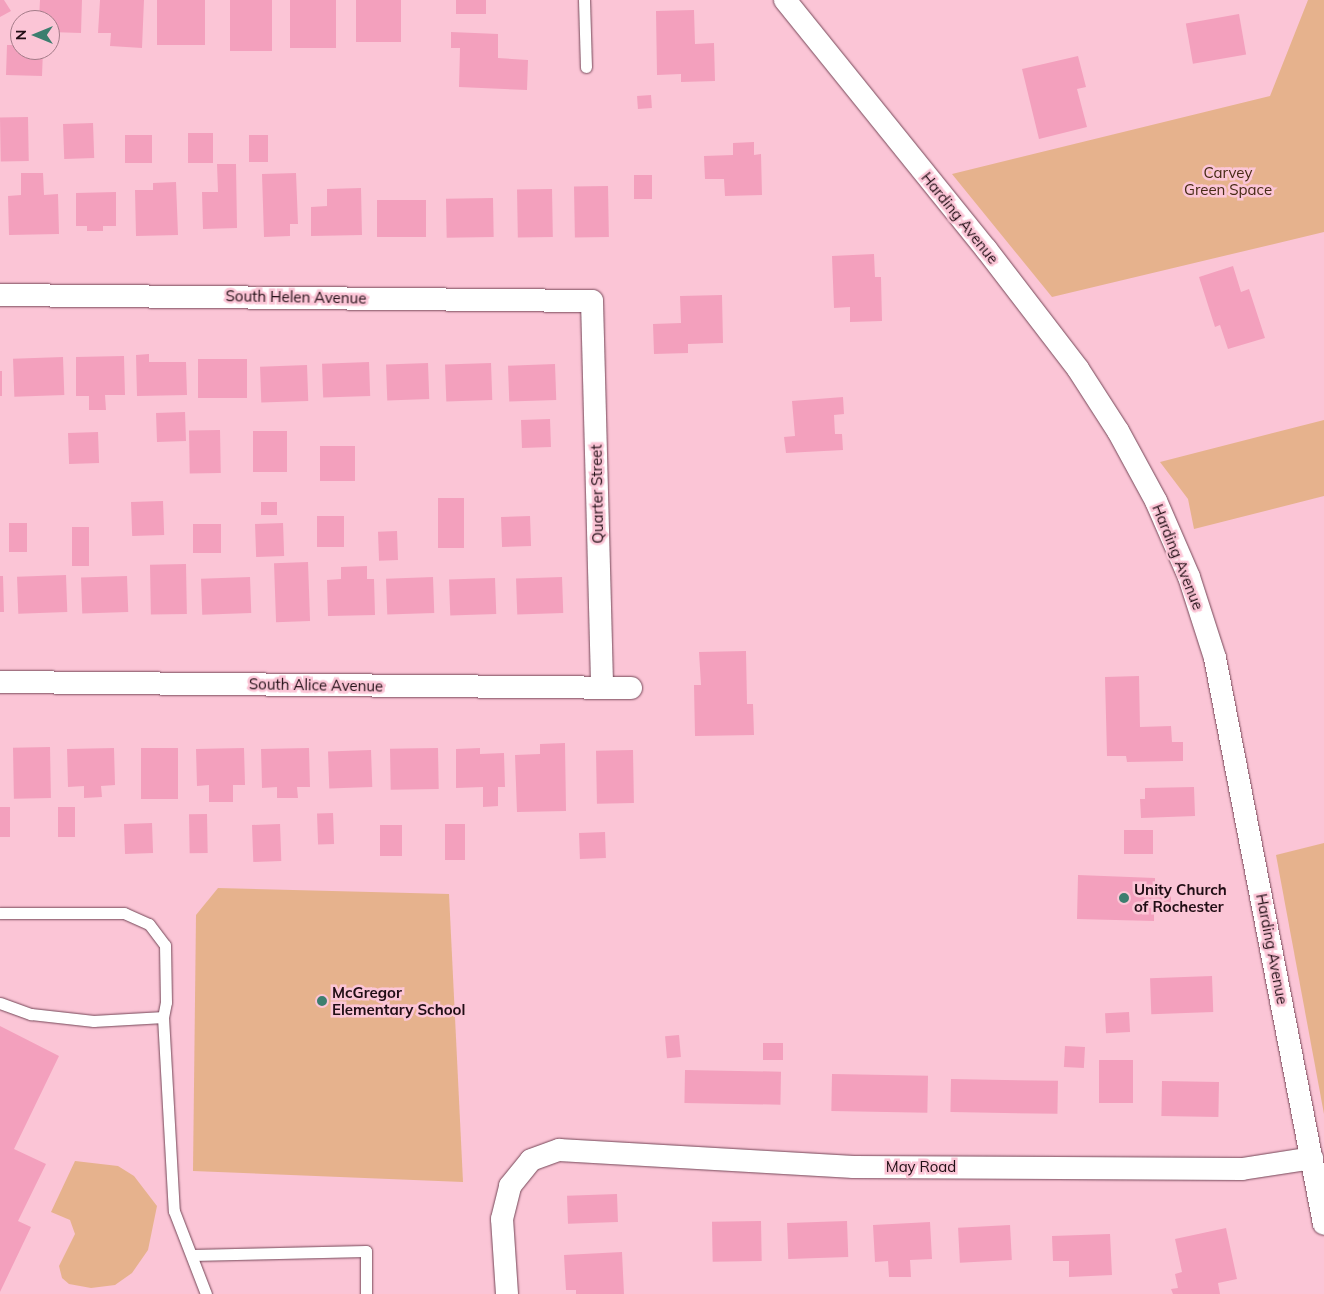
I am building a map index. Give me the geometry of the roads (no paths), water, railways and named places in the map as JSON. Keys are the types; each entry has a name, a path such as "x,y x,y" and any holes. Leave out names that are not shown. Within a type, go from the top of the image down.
{"street":[{"name":"Harding Avenue","path":"785,0 986,249 1078,370 1118,430 1156,501 1189,577 1215,658 1324,1224"},
{"name":"South Helen Avenue","path":"0,295 592,301"},
{"name":"Quarter Street","path":"592,301 602,688"},
{"name":"South Alice Avenue","path":"0,682 631,688"},
{"name":"May Road","path":"507,1294 502,1219 510,1186 531,1160 574,1149 739,1163 854,1167 1242,1169 1312,1158"}],"lane":[{"path":"584,0 586,67"},
{"path":"0,913 124,913 148,924 165,945 166,1002 163,1017 174,1211 206,1294"},
{"path":"0,1002 31,1014 94,1021 163,1017"},
{"path":"192,1255 366,1251 366,1294"}],"place":[{"name":"Unity Church of Rochester","path":"1124,898"},
{"name":"McGregor Elementary School","path":"322,1001"}],"park label":[{"name":"Carvey Green Space","path":"1228,180"}]}
